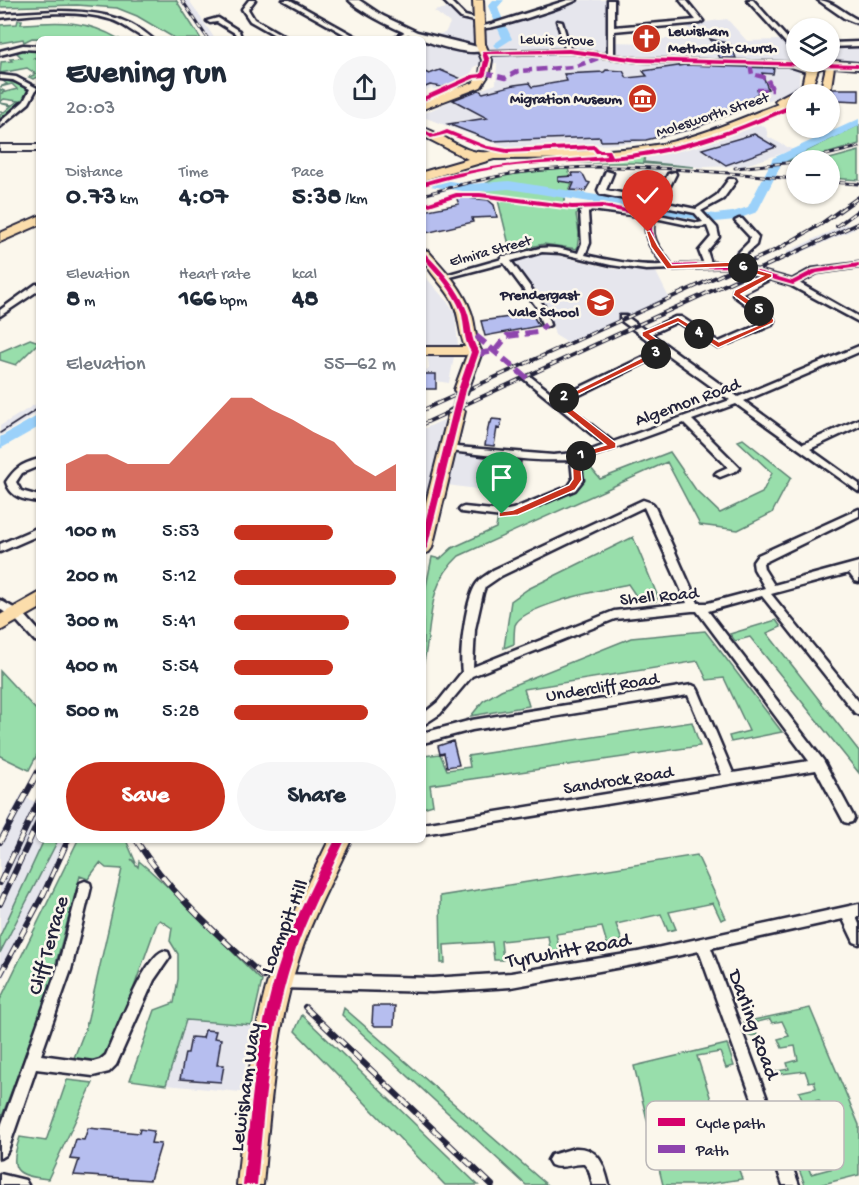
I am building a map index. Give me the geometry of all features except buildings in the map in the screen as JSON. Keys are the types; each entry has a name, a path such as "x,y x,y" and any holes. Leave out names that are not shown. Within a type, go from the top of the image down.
{"main road":[{"path":"353,0 380,18 425,36"},
{"path":"426,105 451,93 459,86 479,79 486,68 478,24 478,0"},
{"path":"426,36 447,44 482,51"},
{"path":"840,68 858,66"},
{"name":"Molesworth Street","path":"426,176 458,164 648,144 695,132 802,92 817,72"},
{"path":"820,72 828,82"},
{"path":"820,72 828,82"},
{"name":"Molesworth Street","path":"568,153 620,153 664,147 713,132 786,105"},
{"path":"426,126 473,150 458,164 426,135"},
{"path":"0,238 36,221"},
{"path":"426,258 456,294 464,311 468,349 463,363 464,384"},
{"path":"426,351 468,349"},
{"path":"426,522 429,496 447,448 457,411"},
{"path":"0,624 8,609 36,601"},
{"name":"Loampit Hill","path":"278,987 295,938 338,843"},
{"name":"Lewisham Way","path":"250,1185 264,1050 278,987"}],"street":[{"path":"252,0 245,9 249,16 281,36"},
{"path":"286,0 352,36"},
{"path":"446,0 463,17 478,24 493,26 574,0"},
{"path":"548,0 546,3 552,7"},
{"path":"611,0 611,56"},
{"path":"611,29 700,21 683,0"},
{"path":"750,0 786,38"},
{"path":"821,0 846,17 859,22"},
{"path":"0,16 70,14 103,16 115,19 145,36"},
{"path":"210,21 218,20 239,34 237,36"},
{"path":"559,22 569,51"},
{"path":"216,30 230,28"},
{"path":"400,36 411,31"},
{"path":"840,45 859,44"},
{"path":"0,53 23,47 36,48"},
{"name":"Lewis Grove","path":"482,51 569,51 630,59 786,64"},
{"path":"0,77 14,78 36,88 27,102 0,125"},
{"path":"1,150 36,148"},
{"path":"609,173 603,192 658,203 702,217 715,237 703,251 708,265"},
{"path":"658,203 676,174 662,173"},
{"path":"581,256 586,243 585,209 597,207 698,225 732,180"},
{"path":"652,216 647,229 650,240 670,267"},
{"path":"730,265 753,243 754,237 739,221"},
{"name":"Elmira Street","path":"443,277 505,258 542,250 629,266 730,265 793,283 859,320"},
{"path":"505,258 540,306 546,326"},
{"path":"793,283 812,272 859,265"},
{"path":"645,334 678,319 712,344 723,345 769,323 768,316 737,295 737,292 769,276"},
{"path":"0,314 36,288"},
{"path":"623,318 859,489"},
{"path":"557,402 666,349"},
{"name":"Algernon Road","path":"447,448 575,457 737,401 859,349"},
{"path":"528,379 612,446"},
{"path":"686,420 735,468 720,474"},
{"path":"803,448 859,422"},
{"path":"464,510 515,513 572,488 578,480 575,457"},
{"path":"36,463 19,471 11,482 13,489 20,496 36,499"},
{"path":"426,718 435,713 455,685 468,673 466,666 480,585 507,568 643,503 649,505 698,608 819,764 848,818"},
{"path":"859,512 762,558 758,562 768,591 859,710"},
{"path":"0,548 36,532"},
{"path":"855,567 859,578"},
{"name":"Shell Road","path":"468,673 614,615 698,608 855,567"},
{"path":"8,609 36,635"},
{"name":"Undercliff Road","path":"426,737 472,725 693,690 730,779"},
{"name":"Sandrock Road","path":"426,829 819,764"},
{"name":"Cliff Terrace","path":"0,1150 64,970 85,887"},
{"path":"853,912 859,938"},
{"name":"Tyrwhitt Road","path":"278,987 476,984 534,976 704,945 853,912"},
{"name":"Darling Road","path":"704,945 761,1101"},
{"path":"32,1061 93,1069 104,1067 111,1060 149,975 164,957"},
{"path":"556,1160 583,1154 591,1157 597,1166 601,1185"},
{"name":"Darling Road","path":"786,1170 791,1185"},
{"path":"0,1182 19,1185"}],"shaded area":[{"path":"180,0 189,0 213,36 204,36"},
{"path":"581,0 606,0 608,42 654,43 653,40 699,36 695,36 686,25 727,19 747,41 782,40 786,45 786,72 800,72 799,84 786,84 786,94 679,133 635,143 519,149 494,143 426,118 426,113 496,84 497,63 475,66 470,75 460,82 438,90 431,88 426,90 426,39 432,35 445,33 450,23 434,11 451,7 465,19 474,21 474,30 502,25"},
{"path":"859,46 859,64 840,63 840,47"},
{"path":"757,122 766,128 768,137 793,150 786,150 786,152 742,166 700,167 643,163 646,154 692,143"},
{"path":"846,224 855,229 793,256 786,252"},
{"name":"Prendergast Vale School","path":"538,254 551,254 614,269 656,272 669,298 568,343 555,335 547,308 519,272 521,271 515,262"},
{"path":"426,277 455,314 458,346 426,347"},
{"path":"428,357 454,357 449,383 436,381 436,374 426,374 426,370 429,369"},
{"path":"36,404 36,414 0,436 0,426"},
{"path":"444,420 426,499 426,428"},
{"path":"454,454 495,457 492,491 447,485"},
{"path":"21,795 36,802 36,843 68,843 0,984 0,834"},
{"path":"186,1020 252,1025 241,1092 166,1085"}],"green space":[{"path":"0,0 176,0 199,36 171,36 137,16 117,8 77,5 0,7"},
{"path":"18,20 22,20 21,24 73,23 96,28 113,36 36,36 36,38 24,42 23,39 0,43 0,25 17,24"},
{"path":"36,50 34,58 36,58 36,74 27,68 0,73 1,62 22,58 15,51"},
{"path":"0,79 18,84 28,90 25,97 0,119 3,113 0,111 4,112 11,106 0,103 12,105 18,101 4,99 0,102 0,89 4,91 2,93 17,89 12,84 0,87 7,84"},
{"path":"859,125 859,144 839,150 808,150 833,138 840,138 840,134"},
{"path":"859,151 859,180 840,179 840,156"},
{"path":"645,154 644,162 694,167 637,163 567,163 567,160"},
{"path":"568,168 572,184 563,203 583,206 582,213 576,214 579,233 577,249 544,244 516,250 510,249 497,196 475,193 474,190 499,176"},
{"path":"30,339 36,341 36,345 16,365 0,360 0,352"},
{"path":"743,439 791,477 772,513 738,530 700,525 667,462 459,556 448,568 435,594 426,650 426,586 432,557 440,559 452,548 496,528 498,517 536,509 574,492 573,490 580,483 580,465 586,462 600,479 670,452 696,490 720,513 762,493 772,473 738,441"},
{"path":"633,537 658,597 656,601 640,602 628,584 567,599 533,611 521,618 515,625 514,644 504,648 511,601 528,589"},
{"path":"776,620 781,627 767,633 859,751 859,773 750,637 735,641 730,634"},
{"path":"705,631 782,732 731,742 729,736 749,731 724,678 707,680 698,661 524,689 529,706 471,716 483,701 501,690 631,638"},
{"path":"0,671 36,710 36,757 29,770 0,756"},
{"path":"692,722 700,746 430,785 433,805 426,807 426,756 440,754 447,770 470,767 468,756"},
{"path":"43,843 56,843 0,953 0,936"},
{"path":"77,843 127,843 136,863 131,859 138,867 139,861 262,981 252,1025 186,1020 166,1085 130,1080 155,1010 174,1003 178,979 178,954 170,941 172,928 160,920 124,1015 101,1064 72,1063 86,1027 122,869 106,868 100,863 88,879 80,876 45,1003 0,1121 0,1000"},
{"path":"697,855 726,918 721,920 713,903 669,912 676,929 668,931 661,914 616,924 622,941 607,944 602,927 556,934 560,952 551,955 548,936 501,941 503,960 494,960 492,942 444,945 445,963 441,963 440,896"},
{"path":"344,1008 547,1185 526,1185 342,1015"},
{"path":"810,1008 859,1125 859,1175 819,1185 805,1185 799,1170 809,1170 811,1174 826,1170 844,1170 844,1101 803,1101 799,1092 816,1088 814,1081 809,1082 805,1071 773,1075 772,1072 789,1069 787,1063 798,1060 795,1046 782,1048 778,1039 789,1036 782,1021 772,1023 770,1019 753,1023 757,1035 749,1036 744,1022"},
{"path":"302,1015 478,1185 445,1185 295,1031"},
{"path":"727,1044 734,1066 726,1068 720,1052 697,1056 711,1101 646,1101 646,1115 634,1066"},
{"path":"67,1080 93,1083 48,1179 21,1173 15,1164 16,1148 20,1137 46,1141"},
{"path":"659,1170 739,1170 742,1179 702,1185 663,1185"}],"waterway":[{"path":"498,45 507,39 494,11 493,6 499,0"},
{"path":"430,182 469,188 509,185 715,218 735,216 753,209 777,161 859,122"},
{"path":"0,444 36,422"}],"tunnel":[{"path":"457,411 462,390"}],"tram line":[{"path":"0,433 36,410"}],"railway":[{"path":"182,0 206,36"},
{"path":"840,152 859,147"},
{"path":"735,168 786,163"},
{"path":"426,194 505,175 586,167 656,168 786,178"},
{"path":"840,183 859,184"},
{"path":"426,409 778,249 821,224 859,197"},
{"path":"837,226 859,210"},
{"path":"426,423 859,223"},
{"path":"0,842 36,776"},
{"path":"0,883 36,806"},
{"path":"0,904 36,826"},
{"path":"0,975 43,895 67,843"},
{"path":"138,843 179,896 264,977"},
{"path":"305,1007 492,1185"}],"marked path":[{"path":"485,73 505,78 518,71 574,67 601,57"},
{"path":"750,65 752,74 767,78 773,91"},
{"path":"757,90 773,90"},
{"path":"478,354 495,351 507,336 537,332 546,325"},
{"path":"476,336 528,379"}],"cycle path":[{"path":"426,98 474,76 483,76 487,60 484,53 569,51 638,60 857,66"},
{"path":"426,183 475,170 501,166 652,153 694,143 757,122 786,109"},
{"path":"426,133 433,137 447,132 486,147 507,151 595,147 598,152 607,151 609,156"},
{"path":"426,205 456,195 480,195 572,207 603,206 652,216 649,224 652,243 670,267 730,265 793,283 815,271 859,265"},
{"path":"426,258 461,303 475,352 462,390 426,536"},
{"path":"250,1185 262,1070 279,986 299,928 339,843"}],"place":[{"name":"Lewisham Methodist Church","path":"647,39"},
{"name":"Migration Museum","path":"643,98"},
{"name":"Prendergast Vale School","path":"600,303"}],"route":[{"path":"502,514 515,513 572,488 578,480 575,457 612,446 557,402 666,349 645,334 678,319 712,344 723,345 769,323 768,316 737,295 737,292 769,276 730,265 670,267 654,247 648,232"}]}
